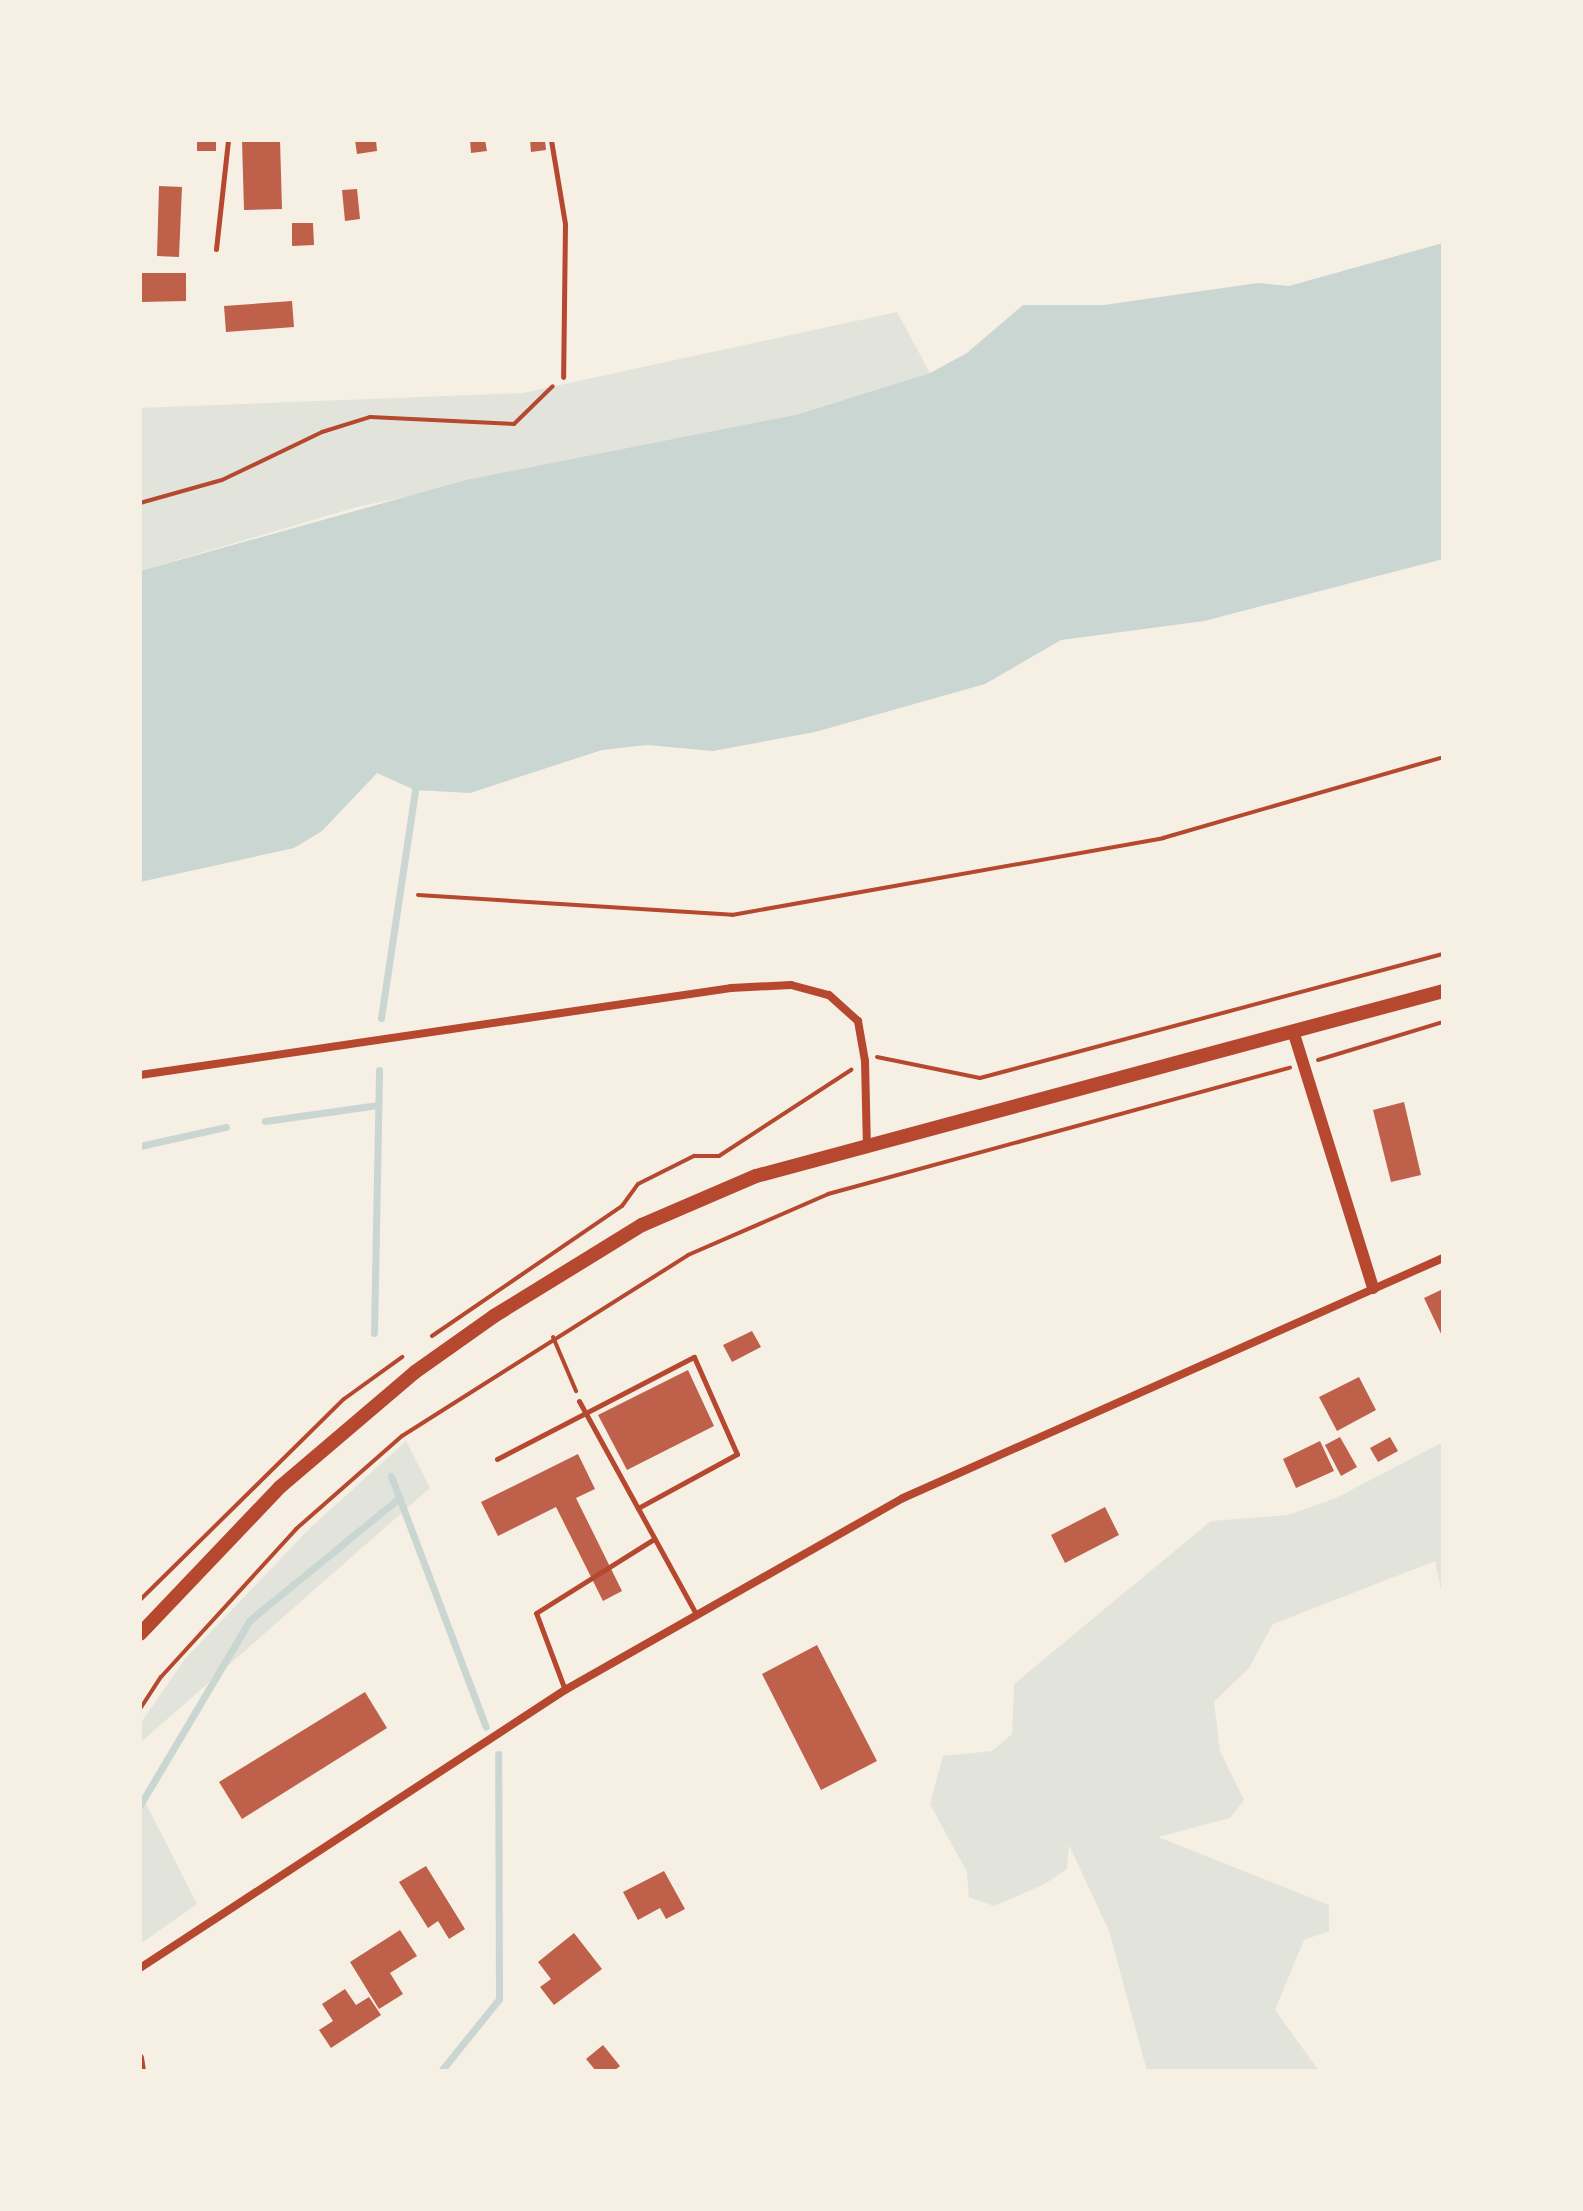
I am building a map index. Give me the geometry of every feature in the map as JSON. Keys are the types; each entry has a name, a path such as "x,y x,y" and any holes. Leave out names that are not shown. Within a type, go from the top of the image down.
{"main road":[{"path":"140,1634 280,1487 415,1372 494,1316 642,1225 756,1176 1294,1034 1443,991"}],"street":[{"path":"140,1075 731,988 791,985 829,995 858,1021 865,1061 867,1148"},
{"path":"1294,1034 1373,1288"},
{"path":"140,1968 565,1690 903,1498 1443,1258"},
{"path":"140,2058 142,2071"}],"lane":[{"path":"216,249 228,140"},
{"path":"551,140 565,224 563,377"},
{"path":"497,1459 694,1357 737,1454 638,1508"},
{"path":"579,1401 696,1614"},
{"path":"565,1690 536,1613 654,1539"}],"path":[{"path":"140,503 222,480 322,432 370,417 514,424 563,377"},
{"path":"418,895 732,915 1163,838 1443,757"},
{"path":"468,1309 622,1206 638,1184 694,1156 719,1156 865,1061 883,1056 980,1078 1443,954"},
{"path":"140,1709 161,1677 296,1529 402,1436 553,1337 688,1255 828,1194 1302,1064 1443,1022"},
{"path":"553,1337 579,1401"}],"shaded area":[{"path":"1443,243 1443,559 1204,621 1061,640 985,684 815,732 713,751 647,745 602,750 470,793 415,790 377,773 322,831 294,848 140,882 140,571 466,480 795,415 930,373 967,353 1023,305 1104,305 1258,283 1289,286"},
{"path":"897,312 930,373 794,415 357,507 140,571 140,408 523,393"},
{"path":"406,1441 430,1488 140,1743 140,1724 185,1659 308,1530"},
{"path":"1443,1442 1443,1599 1435,1561 1273,1624 1249,1668 1214,1702 1220,1751 1244,1800 1230,1818 1158,1837 1329,1905 1329,1931 1304,1940 1275,2010 1319,2071 1147,2071 1109,1931 1069,1845 1067,1869 1043,1885 994,1906 969,1897 967,1872 930,1804 943,1756 992,1751 1012,1734 1014,1684 1211,1521 1288,1515 1336,1498"},
{"path":"140,1792 197,1904 140,1944"}],"building":[{"path":"197,140 216,140 216,151 197,151"},
{"path":"242,140 280,140 282,209 244,210"},
{"path":"355,140 376,140 377,151 357,154"},
{"path":"470,140 485,140 487,151 471,153"},
{"path":"530,140 545,140 546,150 531,152"},
{"path":"159,186 182,187 179,257 157,256"},
{"path":"357,189 360,219 345,221 342,190"},
{"path":"292,223 313,223 314,245 292,246"},
{"path":"140,273 186,273 186,301 140,302"},
{"path":"292,301 294,327 226,332 224,306"},
{"path":"1404,1102 1421,1175 1391,1182 1373,1110"},
{"path":"1443,1289 1443,1338 1424,1298"},
{"path":"752,1331 761,1347 732,1362 723,1345"},
{"path":"688,1370 714,1426 627,1470 598,1415"},
{"path":"1359,1377 1376,1410 1337,1431 1319,1397"},
{"path":"1340,1437 1357,1467 1341,1476 1325,1445"},
{"path":"1390,1437 1398,1451 1378,1462 1370,1448"},
{"path":"1320,1441 1334,1471 1296,1488 1283,1459"},
{"path":"578,1454 595,1489 576,1498 622,1591 603,1601 556,1507 498,1536 481,1502"},
{"path":"1105,1507 1119,1535 1065,1563 1051,1535"},
{"path":"817,1645 877,1761 821,1790 762,1674"},
{"path":"365,1692 387,1728 242,1819 219,1782"},
{"path":"426,1866 465,1929 449,1939 438,1921 428,1928 399,1882"},
{"path":"664,1871 685,1909 666,1919 660,1908 638,1920 623,1892"},
{"path":"400,1930 417,1956 390,1973 403,1994 379,2009 350,1962"},
{"path":"574,1933 602,1969 554,2005 540,1987 551,1979 538,1962"},
{"path":"345,1989 356,2005 369,1997 381,2015 331,2048 319,2030 333,2021 322,2004"},
{"path":"603,2045 620,2066 614,2071 596,2071 586,2059"}],"waterway":[{"path":"381,1018 416,783"},
{"path":"374,1333 379,1070"},
{"path":"265,1121 378,1105"},
{"path":"140,1146 226,1127"},
{"path":"391,1476 486,1727"},
{"path":"140,1805 250,1620 399,1498"},
{"path":"441,2071 499,1999 498,1754"}]}
